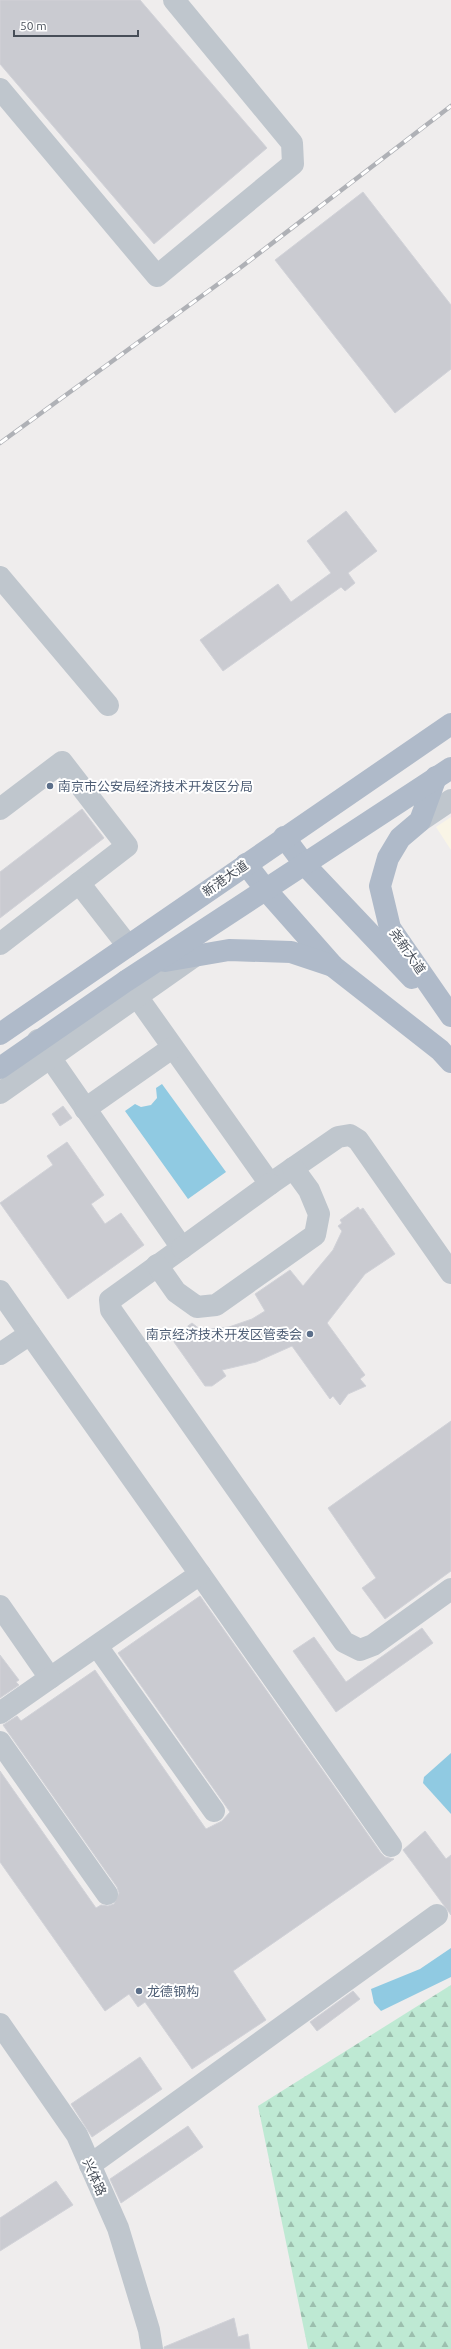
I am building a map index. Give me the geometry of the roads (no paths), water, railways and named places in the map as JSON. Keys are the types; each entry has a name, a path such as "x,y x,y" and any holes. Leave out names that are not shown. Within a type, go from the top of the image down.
{"main road":[{"name":"新港大道","path":"0,1034 284,837 451,724"},
{"name":"尧新大道","path":"444,772 420,821 400,838 388,858 380,886 390,928 451,1016"},
{"path":"0,1068 44,1049 131,989 156,962 444,772"},
{"name":"尧新大道","path":"284,837 305,865 451,1019"},
{"path":"246,864 266,890 334,967 440,1050 451,1062"},
{"path":"156,962 230,950 291,952 334,967"}],"street":[{"path":"0,89 157,276 293,164 292,143 174,0"},
{"path":"0,577 108,705"},
{"path":"0,809 62,762 127,846 0,944"},
{"path":"420,821 451,800"},
{"path":"79,883 128,946"},
{"path":"196,955 131,989 270,1184"},
{"path":"85,1109 172,1048"},
{"path":"0,1093 44,1049 182,1248"},
{"path":"451,1273 358,1140 350,1135 338,1137 270,1184 110,1300 112,1310 344,1642 360,1650 373,1645 451,1589"},
{"path":"157,1265 176,1292 197,1307 216,1305 314,1235 319,1214 309,1190 293,1168"},
{"path":"0,1291 391,1846"},
{"path":"0,1354 30,1334"},
{"path":"0,1713 200,1574"},
{"path":"0,1606 50,1678"},
{"path":"97,1646 214,1811"},
{"path":"0,1742 107,1894"},
{"path":"90,2165 437,1915"},
{"name":"兴体路","path":"0,2024 77,2135 118,2228 149,2330 152,2349"}],"water":[{"path":"162,1084 226,1172 188,1199 125,1111 135,1104 141,1107 151,1105 157,1098 156,1088"},
{"path":"451,1753 451,1814 423,1783 424,1777"},
{"path":"451,1948 451,1977 381,2011 374,2003 371,1989 420,1969"}],"railway":[{"path":"0,443 236,271 451,106"}],"place":[{"name":"南京市公安局经济技术开发区分局","path":"50,786"},
{"name":"南京经济技术开发区管委会","path":"310,1334"},
{"name":"龙德钢构","path":"139,1991"}]}
